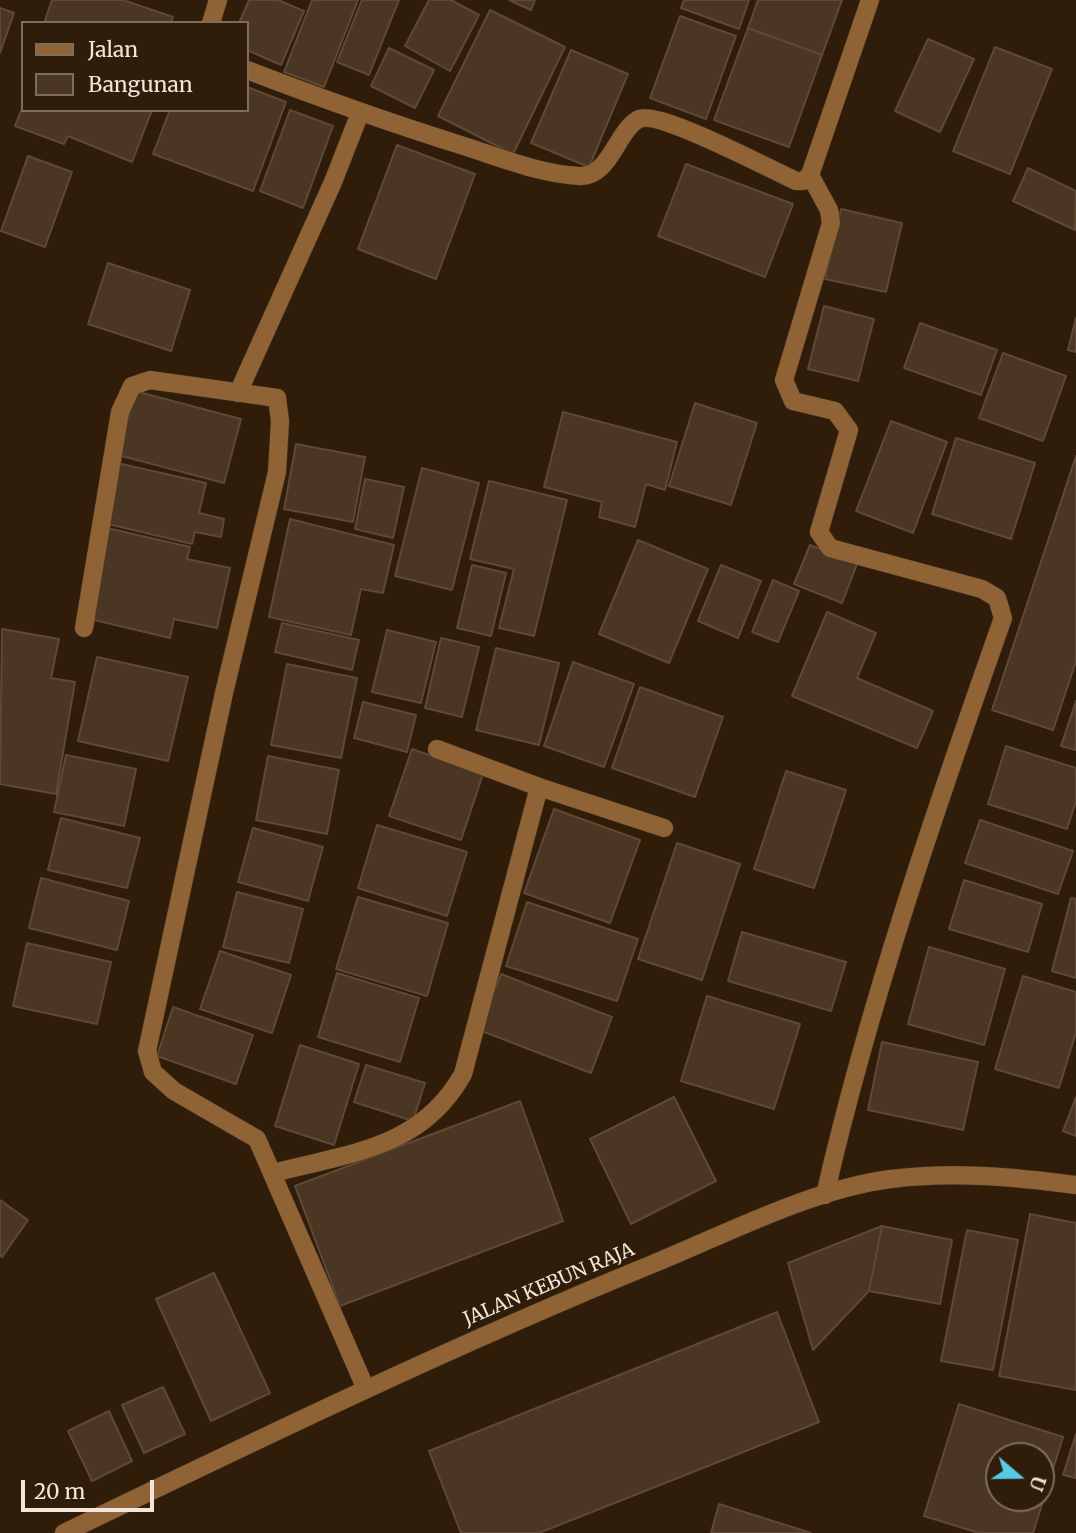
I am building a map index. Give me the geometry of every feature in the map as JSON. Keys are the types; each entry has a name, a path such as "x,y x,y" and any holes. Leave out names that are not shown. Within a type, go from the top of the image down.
{"street":[{"path":"212,21 218,0"},
{"path":"248,70 360,113 539,170 584,177 599,168 636,121 647,118 685,129 796,181 803,181 810,175 870,0"},
{"path":"238,393 334,182 360,113"},
{"path":"810,175 829,210 831,223 784,380 793,401 835,411 849,430 819,531 830,548 982,590 997,598 1003,618 926,834 839,1132 825,1195"},
{"path":"84,628 95,553 125,397 132,386 150,380 277,398 280,421 276,472 224,693 147,1051 153,1072 174,1091 257,1139 365,1387"},
{"path":"436,749 539,787 664,828"},
{"path":"273,1173 379,1145 406,1134 428,1120 449,1098 463,1074 539,787"},
{"name":"JALAN KEBUN RAJA","path":"64,1533 365,1387 586,1291 825,1195 890,1179 965,1175 1076,1185"}],"building":[{"path":"52,0 123,0 173,17 172,21 45,20"},
{"path":"249,0 278,0 304,11 281,65 248,50 248,21 240,21"},
{"path":"312,0 358,0 324,87 284,72"},
{"path":"362,0 399,0 369,75 337,62"},
{"path":"429,0 451,0 479,15 450,71 405,46"},
{"path":"509,0 535,0 531,10"},
{"path":"684,0 749,0 739,29 681,8"},
{"path":"758,0 842,0 822,55 748,28"},
{"path":"0,8 14,13 0,53"},
{"path":"490,10 565,47 513,154 438,116"},
{"path":"680,16 736,36 706,119 650,98"},
{"path":"748,28 822,55 789,147 714,120"},
{"path":"928,39 974,59 940,132 895,111"},
{"path":"995,47 1052,69 1010,174 953,151"},
{"path":"389,48 434,70 415,108 371,86"},
{"path":"571,50 628,74 589,167 531,143"},
{"path":"248,87 286,102 253,191 153,154 169,112 248,112"},
{"path":"290,110 333,126 303,208 260,191"},
{"path":"21,111 151,112 132,162 68,136 64,144 15,126"},
{"path":"397,145 475,174 436,279 358,249"},
{"path":"28,156 72,172 45,247 1,231"},
{"path":"686,164 793,204 765,277 658,236"},
{"path":"1028,168 1076,191 1075,230 1013,201"},
{"path":"841,209 902,223 886,292 825,279"},
{"path":"108,263 190,290 171,351 88,324"},
{"path":"824,306 874,319 858,381 808,369"},
{"path":"1076,318 1076,352 1068,350"},
{"path":"920,323 997,350 981,395 904,368"},
{"path":"1003,353 1066,376 1043,441 979,418"},
{"path":"135,391 241,419 224,483 118,455"},
{"path":"695,403 757,423 731,505 669,486"},
{"path":"563,412 677,442 665,490 646,484 635,527 599,517 602,502 544,487"},
{"path":"891,421 947,442 913,533 856,511"},
{"path":"956,438 1035,463 1011,539 932,514"},
{"path":"296,444 365,457 353,522 284,509"},
{"path":"1076,456 1076,661 1053,730 992,710"},
{"path":"117,463 206,483 199,513 224,519 221,537 195,532 192,544 104,523"},
{"path":"422,468 479,483 452,590 395,576"},
{"path":"365,479 404,487 393,538 355,529"},
{"path":"489,481 567,500 534,636 499,628 514,569 470,559"},
{"path":"290,519 394,545 383,593 361,589 351,635 269,617"},
{"path":"107,528 190,547 187,559 230,568 217,628 174,619 170,638 86,618"},
{"path":"638,540 708,569 669,663 599,634"},
{"path":"810,545 857,564 842,603 794,584"},
{"path":"472,565 506,573 491,636 457,628"},
{"path":"721,565 761,581 738,638 698,621"},
{"path":"773,580 799,591 778,642 752,632"},
{"path":"827,612 876,633 857,678 933,711 917,748 792,696"},
{"path":"282,623 359,640 352,670 275,652"},
{"path":"2,629 59,639 51,678 75,682 56,794 0,784"},
{"path":"387,630 436,642 421,703 372,692"},
{"path":"441,638 479,647 462,717 425,708"},
{"path":"496,648 559,663 539,745 476,730"},
{"path":"97,657 188,677 168,761 78,741"},
{"path":"573,662 634,684 604,767 544,746"},
{"path":"287,664 357,678 341,758 271,745"},
{"path":"640,687 723,717 695,797 612,768"},
{"path":"1076,701 1076,750 1061,746"},
{"path":"363,702 416,715 407,752 354,738"},
{"path":"1006,746 1076,768 1076,801 1067,829 988,804"},
{"path":"412,749 483,774 461,840 389,816"},
{"path":"66,755 136,769 124,826 54,812"},
{"path":"268,756 339,770 327,834 256,820"},
{"path":"786,771 846,790 814,888 754,869"},
{"path":"554,809 640,840 610,923 524,893"},
{"path":"61,818 140,838 127,888 48,870"},
{"path":"980,820 1073,851 1058,894 965,863"},
{"path":"377,825 467,852 447,916 358,888"},
{"path":"253,828 323,847 308,901 238,882"},
{"path":"677,843 740,864 702,980 638,959"},
{"path":"41,878 129,901 117,950 29,928"},
{"path":"964,880 1042,904 1028,952 949,929"},
{"path":"237,892 303,909 289,963 223,947"},
{"path":"358,897 448,923 427,996 336,969"},
{"path":"1071,898 1076,899 1076,978 1052,971"},
{"path":"527,902 638,939 617,1001 506,966"},
{"path":"742,932 846,962 831,1011 728,981"},
{"path":"27,943 111,962 97,1024 13,1006"},
{"path":"929,947 1005,969 984,1045 908,1024"},
{"path":"220,951 291,975 272,1033 200,1009"},
{"path":"337,973 419,998 400,1062 318,1037"},
{"path":"501,974 612,1017 591,1073 479,1030"},
{"path":"1023,976 1076,992 1076,1032 1059,1088 995,1069"},
{"path":"707,996 800,1024 774,1109 681,1081"},
{"path":"173,1007 253,1035 236,1084 157,1056"},
{"path":"882,1042 978,1062 963,1130 868,1110"},
{"path":"300,1045 359,1064 334,1145 275,1126"},
{"path":"366,1065 425,1083 413,1121 354,1102"},
{"path":"674,1097 716,1181 631,1224 590,1139"},
{"path":"1076,1097 1076,1136 1063,1131"},
{"path":"520,1101 563,1221 340,1306 295,1186"},
{"path":"0,1200 28,1220 2,1257 0,1255"},
{"path":"1030,1214 1076,1223 1076,1390 999,1376"},
{"path":"882,1226 869,1291 813,1350 788,1263"},
{"path":"882,1226 952,1240 940,1304 869,1291"},
{"path":"967,1230 1018,1240 993,1370 941,1361"},
{"path":"214,1273 270,1393 211,1421 156,1299"},
{"path":"777,1312 819,1422 539,1533 461,1533 429,1451"},
{"path":"163,1387 185,1434 144,1453 122,1405"},
{"path":"959,1404 1063,1437 1055,1463 1055,1442 985,1442 985,1512 1040,1512 1033,1533 979,1533 924,1516"},
{"path":"109,1411 132,1461 92,1481 68,1431"},
{"path":"1076,1434 1076,1478 1063,1475"},
{"path":"719,1504 811,1533 711,1533"}]}
